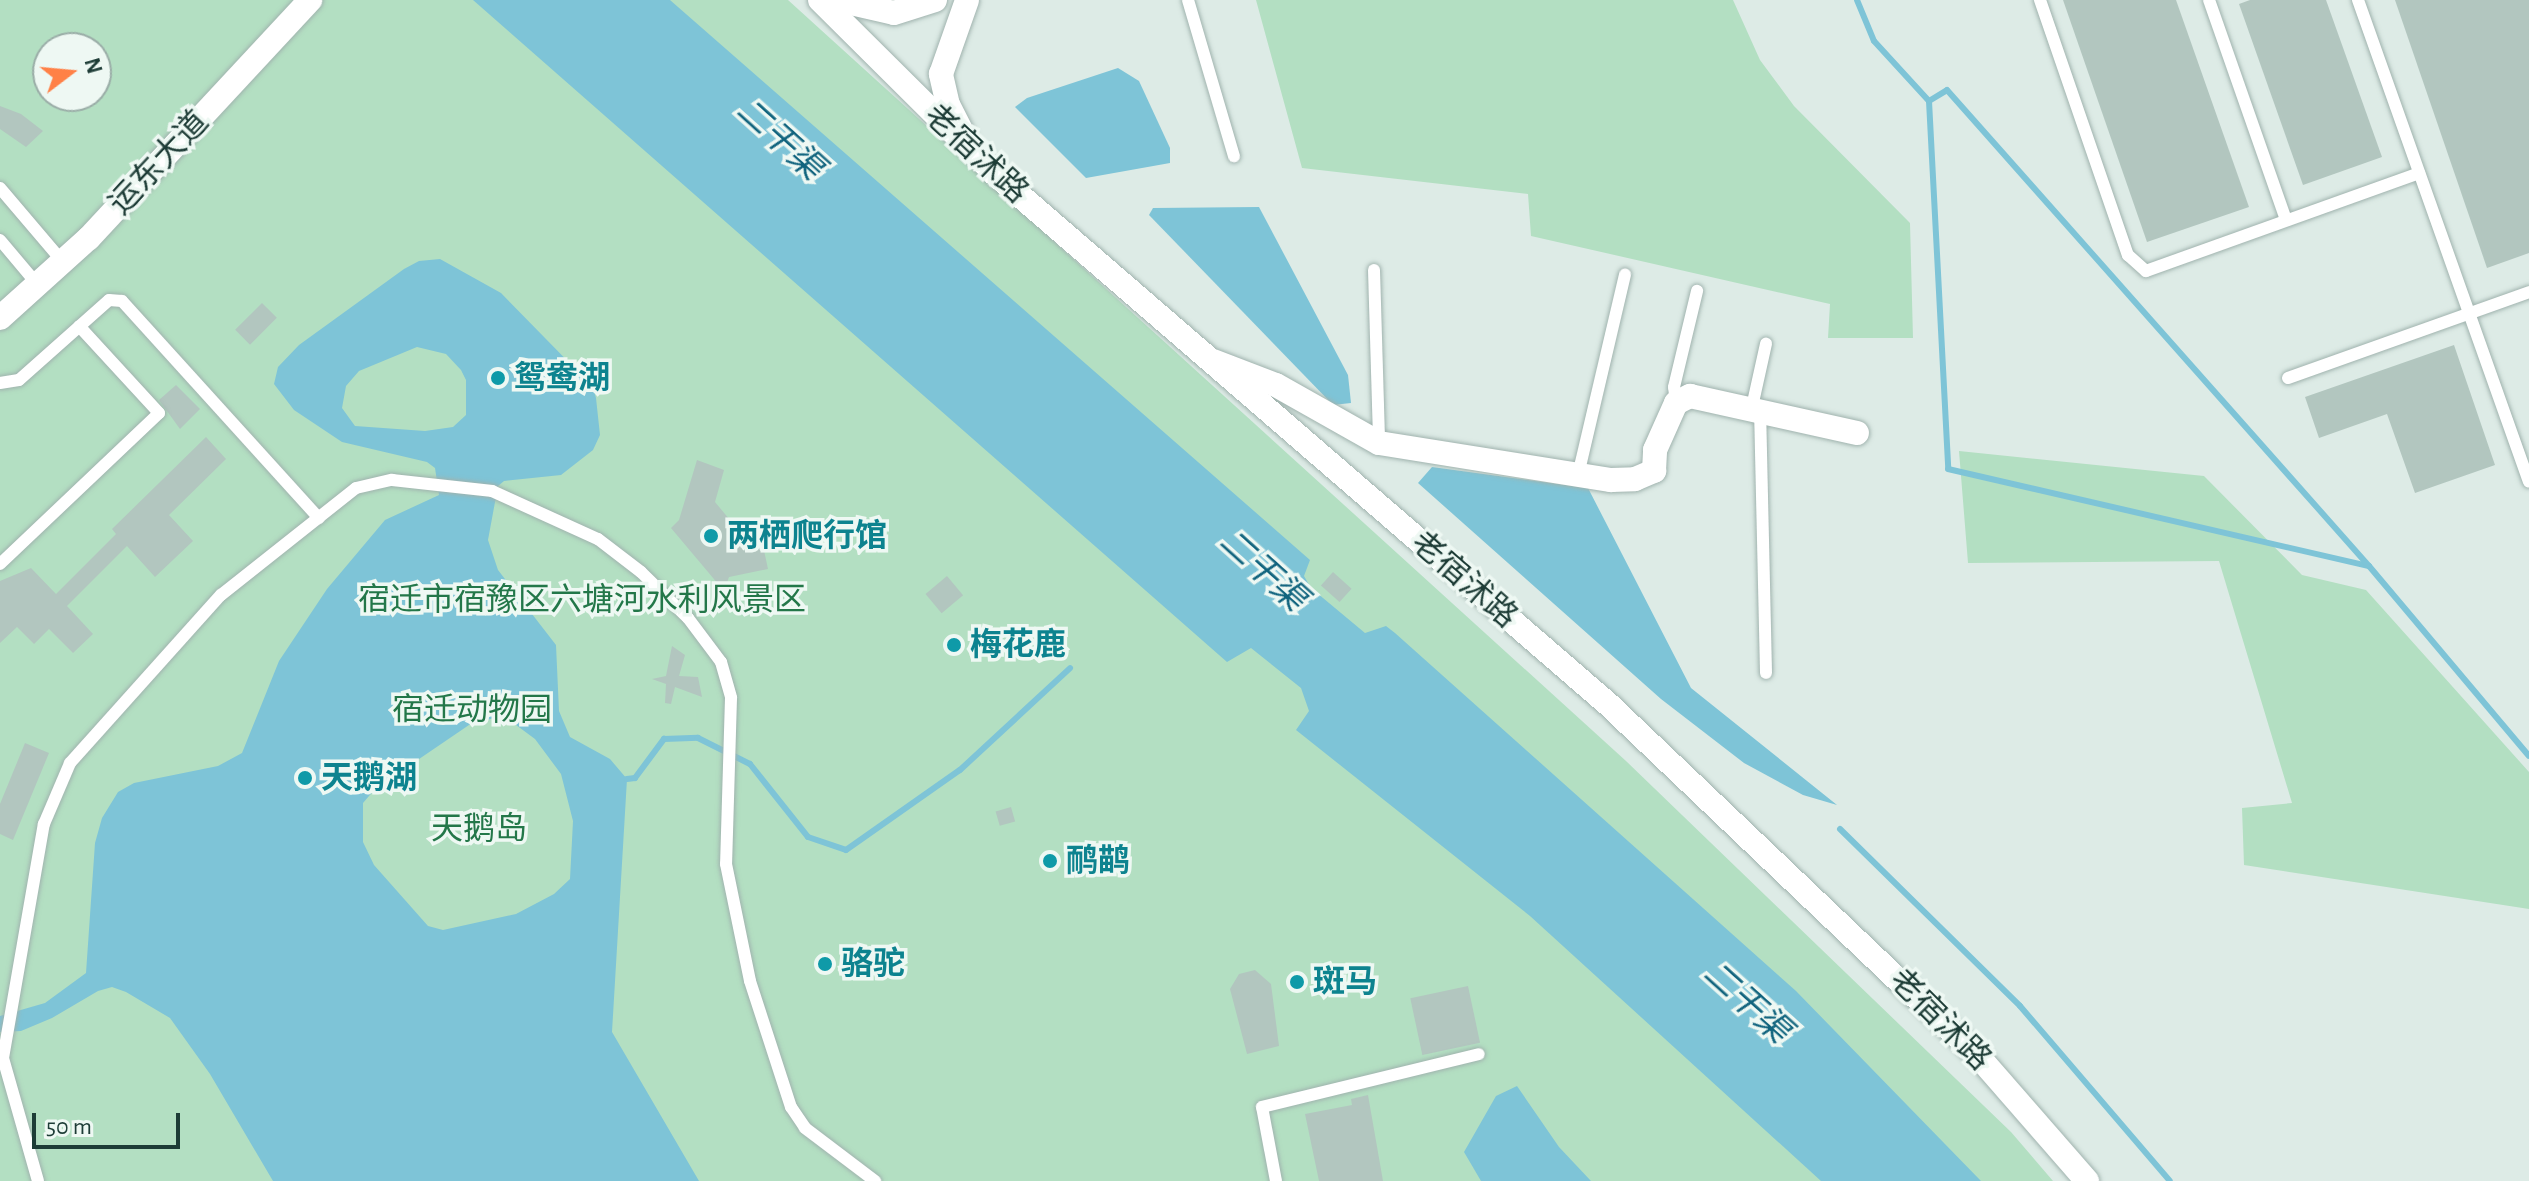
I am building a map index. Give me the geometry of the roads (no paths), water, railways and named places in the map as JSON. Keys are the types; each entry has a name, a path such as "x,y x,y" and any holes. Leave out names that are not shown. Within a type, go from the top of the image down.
{"main road":[{"name":"运东大道","path":"0,318 63,262 310,0"},
{"name":"老宿沭路","path":"820,0 973,154 1644,737 1978,1056 2087,1181"},
{"path":"838,0 894,13 935,0"},
{"path":"967,0 941,74 948,105 973,154"},
{"path":"1211,360 1276,385 1379,443 1578,475 1635,479 1654,471 1655,450 1676,403 1690,396 1756,408 1857,433"}],"lane":[{"path":"1188,0 1234,156"},
{"path":"2040,0 2128,255 2146,271 2419,173"},
{"path":"2209,0 2286,220"},
{"path":"2358,0 2529,482"},
{"path":"0,188 63,262"},
{"path":"0,240 37,284"},
{"path":"1374,270 1379,443"},
{"path":"1578,475 1625,274"},
{"path":"1676,403 1674,387 1697,291"},
{"path":"2288,378 2529,292"},
{"path":"0,383 19,380 109,300 122,301 319,518"},
{"path":"0,564 159,413 79,326"},
{"path":"1766,344 1756,408 1766,673"},
{"path":"38,1181 3,1058 12,984 44,824 70,763 221,595 319,518 370,483 433,481 492,491 598,539 641,572 688,618 721,662 731,698 727,744 726,864 735,920 791,1107 805,1128 875,1181"},
{"path":"1276,1181 1262,1107 1479,1054"}],"water":[{"name":"二干渠","path":"473,0 670,0 1310,560 1304,576 1311,588 1365,633 1386,626 1395,633 1796,991 1981,1181 1821,1181 1530,916 1296,730 1309,711 1301,688 1251,648 1227,662"},
{"path":"1118,68 1139,81 1170,148 1170,163 1086,178 1015,107 1027,98"},
{"path":"1259,207 1348,375 1351,403 1333,405 1149,215 1153,208"},
{"path":"440,259 501,293 593,387 600,435 593,450 561,475 504,481 498,486 488,540 498,570 556,645 559,711 570,737 610,759 627,779 612,1032 699,1181 273,1181 210,1074 170,1018 126,992 112,987 98,991 52,1018 21,1031 0,1032 0,1016 45,1003 86,973 95,843 102,818 118,792 134,783 218,766 242,753 279,661 327,589 385,520 439,495 435,468 427,462 342,442 294,410 274,384 278,367 299,345 419,261","holes":["417,347 446,354 461,370 466,380 466,415 453,427 425,431 355,426 342,408 346,386 359,371","494,718 512,722 535,739 561,774 573,821 570,879 554,894 516,914 443,930 428,926 374,865 363,842 363,803 375,789 469,725"]},
{"path":"1432,467 1588,488 1691,688 1837,805 1803,795 1744,763 1661,699 1418,483"},
{"path":"1517,1086 1559,1147 1591,1181 1481,1181 1464,1152 1496,1096"}],"waterway":[{"path":"1857,0 1874,41 1929,101 1948,469 2369,566 2529,756"},
{"path":"1929,101 1947,90 2369,566"},
{"path":"627,779 635,778 664,739 698,738 750,764 808,837 846,850 960,770 1070,668"},
{"path":"1840,829 2020,1006 2170,1181"}],"place":[{"name":"鸳鸯湖","path":"498,378"},
{"name":"两栖爬行馆","path":"711,536"},
{"name":"梅花鹿","path":"954,645"},
{"name":"天鹅湖","path":"305,778"},
{"name":"鸸鹋","path":"1050,861"},
{"name":"骆驼","path":"825,964"},
{"name":"斑马","path":"1297,982"}],"park label":[{"name":"宿迁市宿豫区六塘河水利风景区","path":"582,600"},
{"name":"宿迁动物园","path":"472,710"},
{"name":"天鹅岛","path":"479,829"}]}
